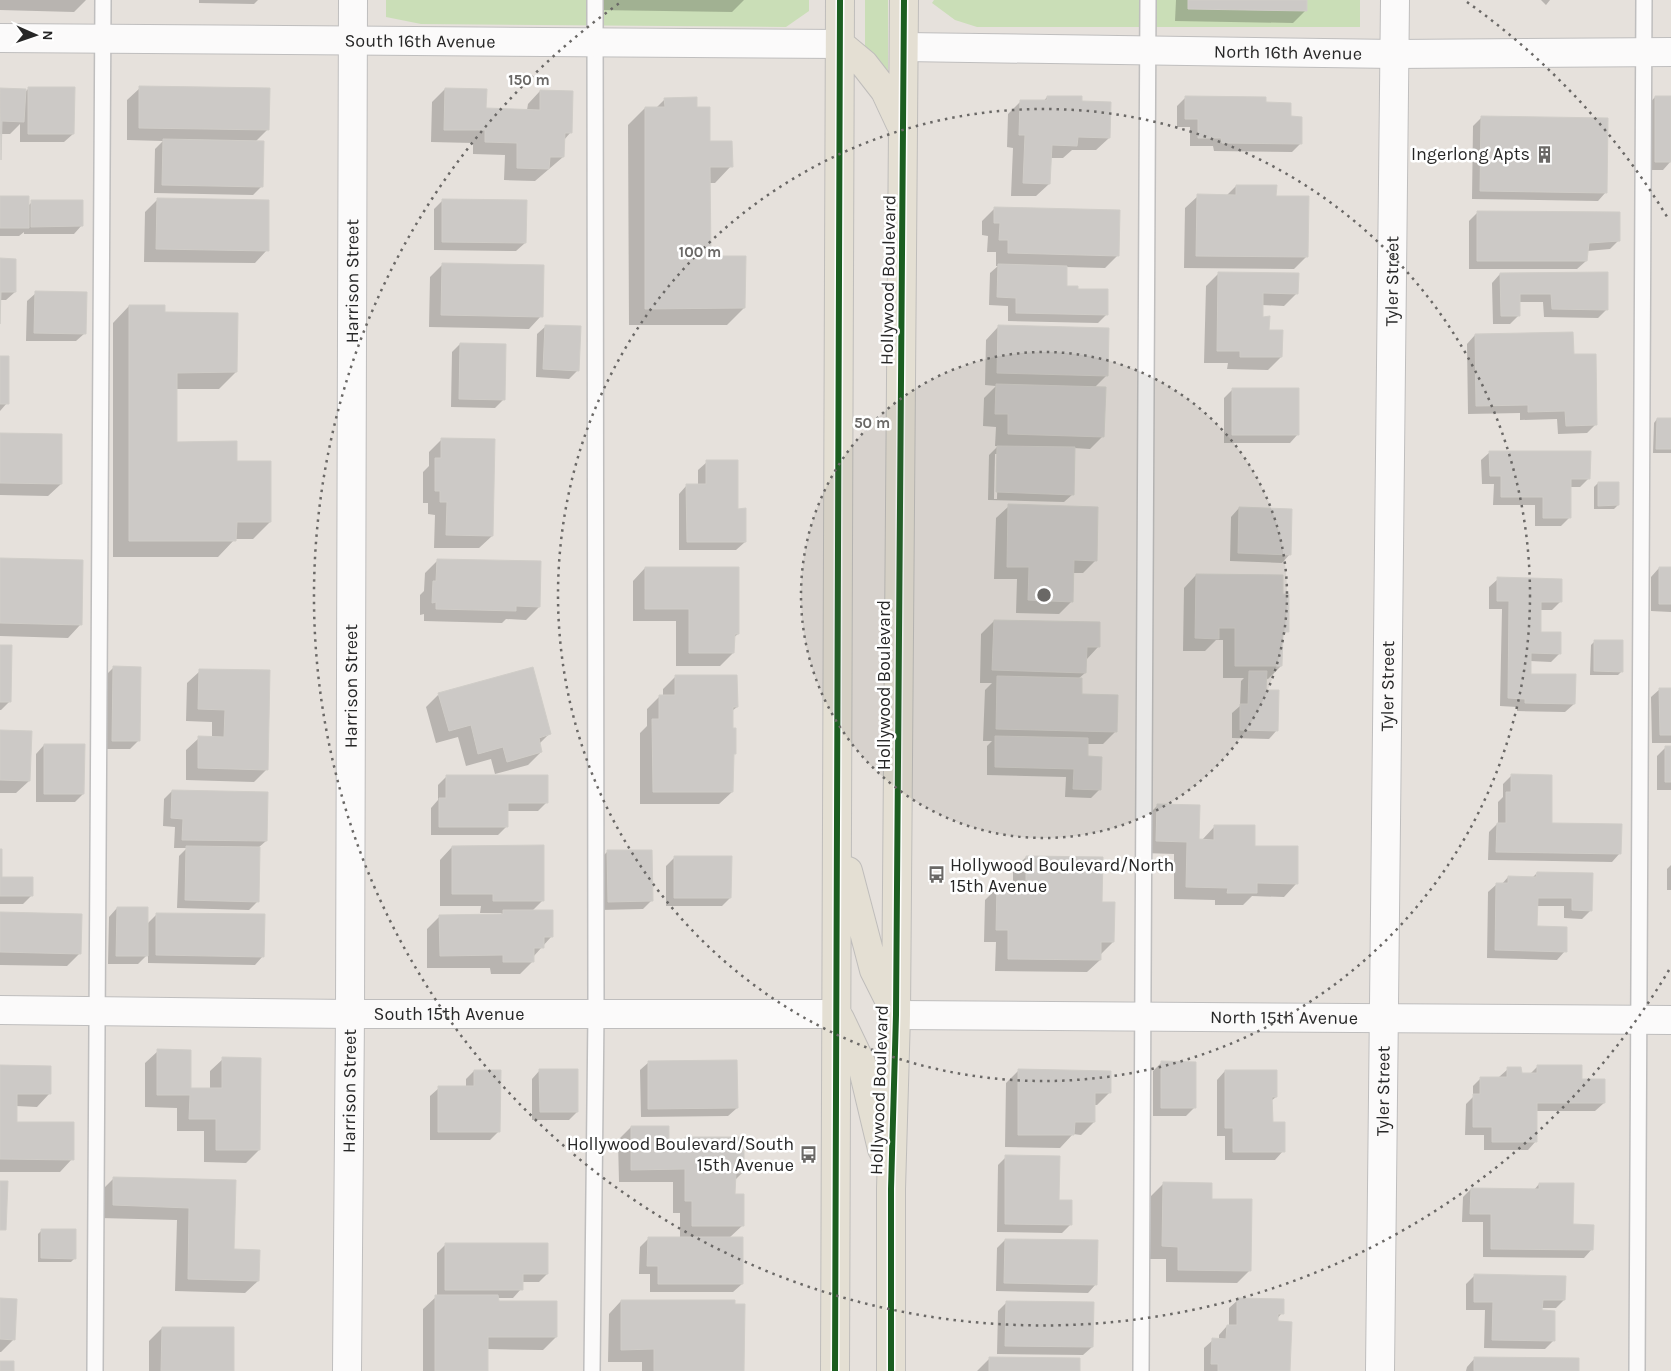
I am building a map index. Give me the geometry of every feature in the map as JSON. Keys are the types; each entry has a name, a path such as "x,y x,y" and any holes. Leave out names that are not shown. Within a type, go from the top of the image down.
{"main road":[{"path":"835,1371 840,0"},
{"name":"Hollywood Boulevard","path":"892,1371 891,1189 896,1015 904,0"},
{"path":"840,44 864,64 885,91 904,131"},
{"path":"838,826 874,970 896,1015"},
{"path":"837,1014 862,1065 891,1189"}],"street":[{"name":"Harrison Street","path":"347,1371 353,0"},
{"name":"Tyler Street","path":"1380,1371 1395,0"},
{"name":"South 16th Avenue","path":"0,38 840,44"},
{"name":"North 16th Avenue","path":"904,47 1395,54 1671,52"},
{"name":"South 15th Avenue","path":"0,1010 350,1014 837,1014"},
{"name":"North 15th Avenue","path":"896,1015 1671,1020"}],"lane":[{"path":"96,1371 103,0"},
{"path":"592,1371 596,1014 595,0"},
{"path":"1142,1371 1148,0"},
{"path":"1637,1371 1644,0"}],"green space":[{"path":"386,0 809,0 809,11 786,27 421,24 386,17"},
{"path":"865,0 888,0 888,74 865,48"},
{"path":"934,0 1360,0 1360,27 977,27 955,20 932,3"}],"building":[{"path":"1188,0 1307,0 1307,11 1188,9"},
{"path":"139,86 270,88 269,130 139,128"},
{"path":"28,87 75,87 74,134 28,134"},
{"path":"0,88 26,89 24,122 2,121 1,160"},
{"path":"445,88 487,89 486,108 540,110 540,90 573,91 572,133 565,133 564,157 550,157 549,169 517,168 517,143 485,142 485,130 444,130"},
{"path":"1047,96 1082,96 1082,101 1111,102 1110,138 1078,137 1077,146 1052,145 1050,184 1023,183 1025,135 1019,135 1020,100 1047,100"},
{"path":"1185,96 1266,97 1266,102 1291,103 1291,116 1302,117 1302,144 1222,143 1221,138 1198,138 1198,119 1185,119"},
{"path":"1655,96 1671,96 1671,162 1655,162"},
{"path":"697,97 697,107 710,107 710,141 732,141 733,167 710,167 711,256 746,256 745,308 645,309 645,107 665,107 664,98"},
{"name":"Ingerlong Apts","path":"1481,116 1608,118 1607,193 1480,191"},
{"path":"163,139 264,141 263,187 162,185"},
{"path":"1236,185 1277,185 1276,196 1309,196 1308,257 1196,256 1197,194 1236,195"},
{"path":"0,196 29,196 29,228 0,228"},
{"path":"157,198 269,200 269,251 156,249"},
{"path":"442,199 527,200 526,243 442,242"},
{"path":"31,200 83,200 83,226 31,227"},
{"path":"994,207 1120,210 1119,256 1008,253 1008,240 999,240 1000,223 994,223"},
{"path":"1477,211 1620,212 1620,241 1589,243 1587,261 1477,261"},
{"path":"0,258 16,259 16,292 1,292 0,324"},
{"path":"442,263 544,265 543,317 441,315"},
{"path":"998,264 1067,266 1067,286 1078,286 1078,289 1108,289 1108,315 1016,313 1016,298 997,297"},
{"path":"1218,272 1299,273 1298,294 1263,293 1263,317 1270,316 1269,330 1283,330 1282,357 1240,357 1240,351 1217,351"},
{"path":"1608,272 1608,310 1552,309 1551,294 1520,294 1520,316 1501,316 1500,273"},
{"path":"35,291 87,292 86,334 34,333"},
{"path":"129,305 165,305 165,312 238,313 237,372 177,373 177,442 237,441 237,461 271,461 271,522 237,522 236,541 129,541"},
{"path":"545,325 581,326 579,371 543,369"},
{"path":"998,325 1109,328 1108,376 997,373"},
{"path":"1573,332 1574,354 1596,354 1597,425 1566,426 1565,411 1528,412 1528,405 1476,406 1475,334"},
{"path":"460,343 506,344 505,400 459,399"},
{"path":"0,356 9,356 9,404 0,404"},
{"path":"996,384 1106,387 1104,437 1008,434 1008,414 995,414"},
{"path":"1232,388 1299,388 1299,435 1232,435"},
{"path":"1657,418 1671,418 1671,449 1656,449"},
{"path":"0,433 62,434 62,484 0,483"},
{"path":"441,438 495,439 493,536 446,535 447,502 440,502 440,491 435,491 435,458 441,458"},
{"path":"997,446 1075,447 1074,495 996,492"},
{"path":"1489,451 1591,451 1590,479 1571,479 1571,518 1543,518 1543,497 1501,497 1501,476 1490,476"},
{"path":"706,460 738,460 738,509 746,508 746,542 687,542 686,484 706,484"},
{"path":"1598,482 1619,482 1619,505 1598,506"},
{"path":"1008,504 1098,507 1097,561 1074,560 1073,602 1028,600 1029,567 1007,567"},
{"path":"1239,507 1292,509 1291,555 1238,553"},
{"path":"0,558 83,560 82,625 0,623"},
{"path":"437,559 541,561 540,607 516,606 516,611 436,609 436,602 432,603"},
{"path":"645,567 739,567 739,634 735,634 734,653 689,653 689,609 645,609"},
{"path":"1659,567 1671,567 1671,604 1659,604"},
{"path":"1196,574 1283,575 1283,594 1289,594 1289,632 1283,632 1282,666 1235,666 1235,628 1219,628 1219,639 1195,638"},
{"path":"1497,577 1562,579 1562,602 1541,602 1541,632 1561,632 1561,654 1531,653 1531,674 1576,674 1575,704 1525,703 1525,699 1508,698 1509,601 1497,601"},
{"path":"994,620 1100,622 1100,647 1087,647 1086,673 992,670"},
{"path":"1594,640 1623,640 1623,672 1594,671"},
{"path":"0,645 12,645 11,702 0,702"},
{"path":"113,666 141,667 140,741 112,741"},
{"path":"533,667 551,734 539,738 542,752 507,762 503,747 478,754 471,725 449,731 438,693"},
{"path":"199,669 270,670 268,770 198,768 198,736 224,737 225,710 198,709"},
{"path":"1249,671 1267,671 1266,690 1279,690 1278,731 1240,730 1240,704 1248,704"},
{"path":"675,675 737,675 738,707 733,707 733,728 736,728 736,754 734,754 733,792 653,792 652,719 659,719 659,695 675,695"},
{"path":"997,676 1082,678 1082,694 1118,695 1117,732 996,729"},
{"path":"1659,688 1671,688 1671,735 1660,735"},
{"path":"0,730 32,731 30,781 0,780"},
{"path":"995,736 1088,738 1088,756 1102,757 1101,790 1073,789 1074,769 995,767"},
{"path":"44,744 85,744 84,794 44,794"},
{"path":"1665,746 1671,746 1671,782 1665,782"},
{"path":"1511,774 1552,775 1552,823 1622,824 1621,854 1496,852 1497,823 1506,823 1506,792 1511,792"},
{"path":"446,775 548,775 548,803 508,803 508,827 439,827 439,798 446,798"},
{"path":"172,790 268,792 267,841 182,840 183,819 171,818"},
{"path":"1157,804 1200,805 1199,839 1214,840 1214,825 1255,825 1255,846 1298,846 1298,884 1257,883 1257,893 1227,893 1228,888 1186,887 1187,842 1156,841"},
{"path":"544,845 544,901 493,901 493,894 452,894 452,846"},
{"path":"186,846 260,847 259,902 185,900"},
{"path":"0,849 2,849 2,877 33,877 33,896 0,896"},
{"path":"607,850 652,850 653,901 608,902"},
{"path":"674,856 732,856 731,898 674,898"},
{"path":"1026,856 1103,857 1102,902 1115,902 1114,942 1101,942 1101,960 1008,959 1008,930 996,930 997,886 1026,887"},
{"path":"1537,872 1593,873 1592,911 1572,910 1572,898 1538,898 1537,926 1567,927 1567,952 1495,950 1496,883 1508,883 1508,876 1536,877"},
{"path":"117,907 148,907 148,956 116,956"},
{"path":"503,910 553,910 553,937 544,937 544,948 534,948 534,962 503,962 503,955 440,956 439,915 503,914"},
{"path":"0,912 82,914 81,954 0,952"},
{"path":"156,913 265,914 264,957 156,955"},
{"path":"157,1049 191,1050 191,1088 222,1088 222,1057 261,1058 260,1150 216,1150 216,1119 189,1119 190,1095 157,1095"},
{"path":"737,1060 738,1108 648,1109 648,1061"},
{"path":"1161,1061 1196,1062 1196,1108 1161,1108"},
{"path":"0,1065 51,1066 51,1094 17,1094 17,1122 74,1122 74,1160 0,1159"},
{"path":"1537,1065 1582,1065 1582,1079 1605,1079 1605,1103 1537,1103 1537,1142 1492,1142 1492,1127 1473,1127 1473,1094 1480,1094 1480,1077 1507,1077 1507,1067 1521,1067 1522,1073 1537,1073"},
{"path":"539,1069 578,1069 578,1112 540,1112"},
{"path":"1018,1069 1111,1071 1111,1093 1095,1093 1095,1122 1075,1122 1074,1135 1018,1135"},
{"path":"474,1070 501,1070 500,1132 438,1132 438,1086 474,1086"},
{"path":"1225,1070 1277,1070 1277,1097 1272,1097 1273,1122 1285,1122 1285,1152 1233,1152 1233,1128 1225,1128"},
{"path":"631,1126 669,1126 669,1150 685,1150 685,1137 744,1137 744,1173 736,1173 735,1194 744,1194 744,1226 692,1226 692,1201 685,1201 685,1169 631,1170"},
{"path":"1005,1155 1060,1156 1059,1200 1072,1200 1072,1225 1005,1224"},
{"path":"113,1177 236,1180 234,1249 260,1250 259,1281 188,1279 189,1208 113,1205"},
{"path":"0,1181 8,1181 6,1230 0,1230"},
{"path":"1163,1182 1212,1183 1212,1199 1252,1199 1251,1271 1178,1270 1178,1247 1162,1246"},
{"path":"1539,1183 1574,1183 1573,1224 1594,1225 1593,1250 1491,1249 1491,1214 1470,1214 1471,1188 1539,1189"},
{"path":"41,1229 76,1229 76,1259 41,1258"},
{"path":"648,1237 743,1237 743,1284 658,1284 658,1266 647,1266"},
{"path":"1005,1239 1098,1240 1097,1285 1004,1283"},
{"path":"445,1243 548,1243 548,1274 523,1274 523,1290 445,1290"},
{"path":"1474,1274 1566,1276 1565,1300 1543,1300 1542,1310 1555,1311 1555,1341 1492,1340 1493,1302 1474,1302"},
{"path":"435,1295 498,1295 499,1301 557,1301 557,1337 488,1337 488,1371 435,1371"},
{"path":"0,1298 17,1299 15,1340 0,1339"},
{"path":"1237,1298 1284,1299 1284,1314 1278,1314 1278,1321 1292,1322 1290,1371 1218,1371 1218,1364 1211,1364 1212,1338 1226,1339 1227,1325 1237,1325"},
{"path":"621,1300 735,1300 735,1304 745,1304 744,1371 654,1371 654,1349 621,1350"},
{"path":"1006,1301 1094,1302 1093,1347 1005,1346"},
{"path":"162,1327 234,1327 234,1371 161,1371"},
{"path":"989,1357 1080,1358 1080,1371 989,1371"},
{"path":"1474,1357 1579,1358 1579,1371 1474,1371"},
{"path":"0,1361 14,1361 14,1371 0,1371"}],"cycle path":[{"path":"835,1371 840,0"},
{"path":"891,1371 891,1189 896,1015 904,0"}],"place":[{"name":"Ingerlong Apts","path":"1544,154"},
{"name":"Hollywood Boulevard/North 15th Avenue","path":"936,875"},
{"name":"Hollywood Boulevard/South 15th Avenue","path":"808,1154"}]}
